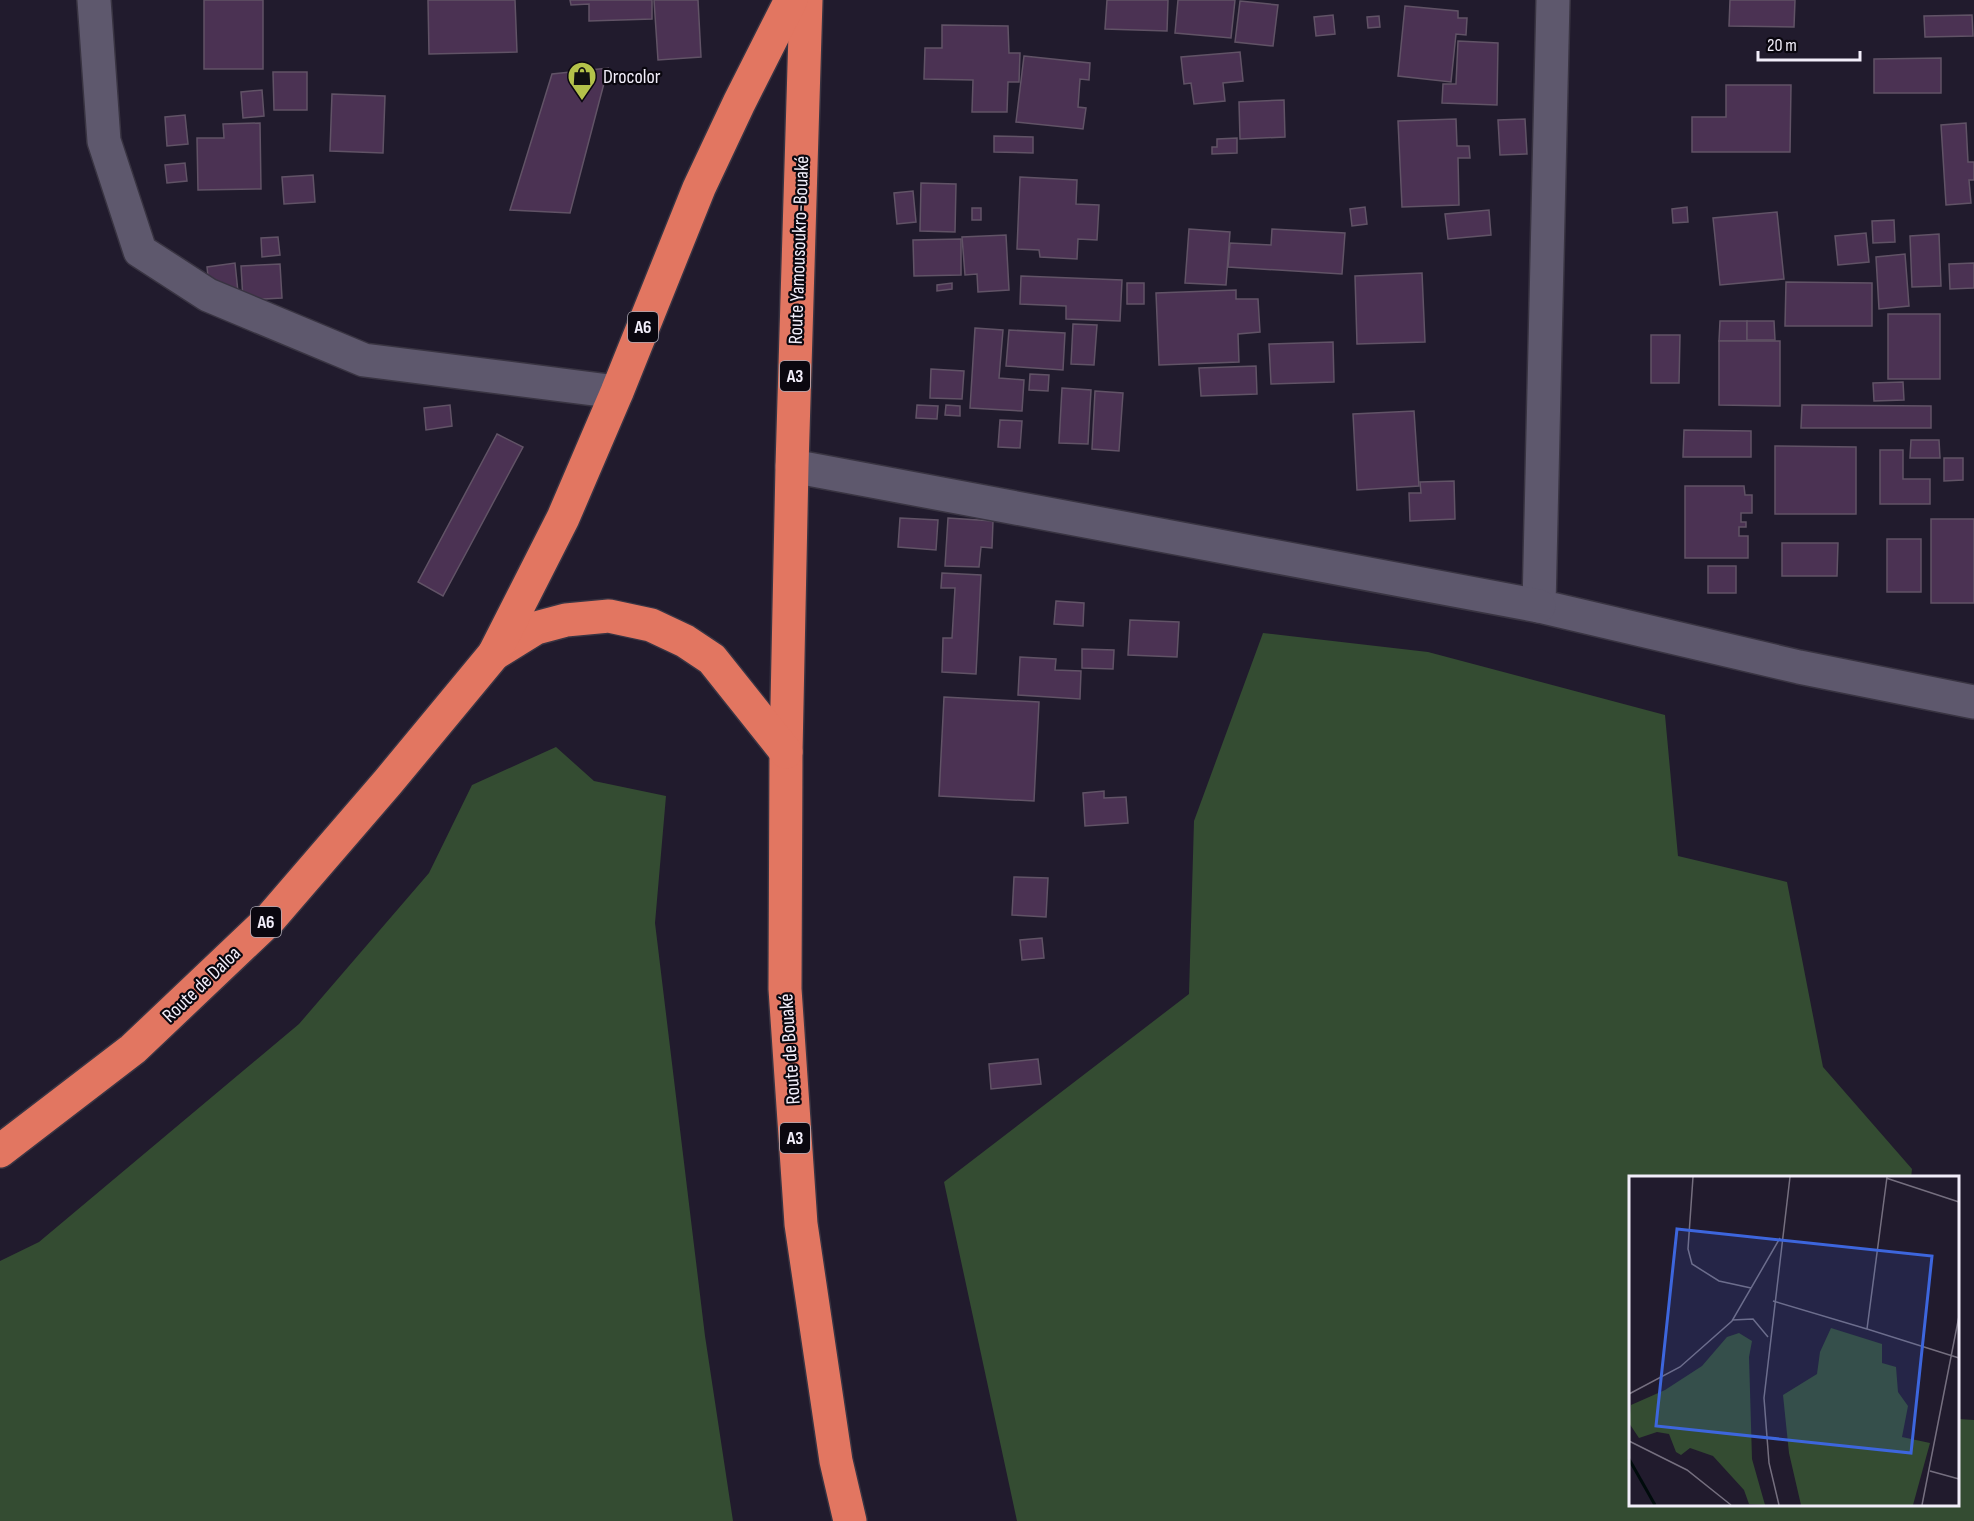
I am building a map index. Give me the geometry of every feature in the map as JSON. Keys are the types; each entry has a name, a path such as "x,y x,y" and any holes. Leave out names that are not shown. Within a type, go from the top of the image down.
{"highway":[{"name":"A6","path":"494,654 563,518 617,392 699,188 791,0"},
{"name":"Route Yamousoukro-Bouaké","path":"786,752 806,0"},
{"path":"494,654 536,628 566,620 609,616 651,625 685,641 712,659 786,752"},
{"name":"Route de Daloa","path":"0,1151 133,1049 269,920 494,654"},
{"name":"Route de Bouaké","path":"786,752 785,989 801,1224 836,1461 850,1521"}],"street":[{"path":"94,0 104,141 140,251 208,295 364,360 617,392"},
{"path":"1539,606 1553,0"},
{"path":"792,466 1539,606 1799,667 1974,702"}],"green space":[{"path":"1263,633 1428,652 1665,715 1678,856 1787,882 1823,1067 1912,1169 1911,1176 1629,1176 1629,1506 1959,1506 1959,1419 1974,1420 1974,1521 1017,1521 944,1182 1189,994 1194,821"},
{"path":"556,747 594,781 666,796 655,923 705,1336 733,1521 0,1521 0,1261 39,1242 299,1024 429,873 472,785"}],"building":[{"path":"204,0 263,0 263,69 204,69"},
{"path":"428,0 515,0 517,52 429,54"},
{"path":"570,0 652,0 652,19 589,21 589,4 571,5"},
{"path":"654,0 698,0 701,57 658,60"},
{"path":"1107,0 1168,0 1167,31 1105,29"},
{"path":"1178,0 1235,0 1231,38 1175,33"},
{"path":"1730,0 1795,0 1794,27 1729,26"},
{"path":"1240,1 1278,5 1273,46 1235,42"},
{"path":"1405,6 1458,11 1458,18 1467,18 1466,35 1456,34 1451,82 1398,76"},
{"path":"1333,15 1335,34 1316,36 1314,17"},
{"path":"1972,15 1973,36 1925,37 1924,16"},
{"path":"1379,16 1380,27 1368,28 1367,17"},
{"path":"942,25 1008,26 1009,53 1020,53 1019,82 1008,82 1007,112 972,112 973,80 924,79 925,48 942,48"},
{"path":"1458,41 1498,43 1497,105 1442,103 1443,84 1456,84"},
{"path":"1240,52 1243,81 1223,83 1225,101 1194,104 1191,83 1184,84 1181,57"},
{"path":"1024,56 1090,63 1089,80 1080,79 1078,107 1086,108 1083,129 1016,122"},
{"path":"1941,58 1941,93 1874,93 1874,59"},
{"path":"608,68 570,213 510,210 552,74"},
{"path":"273,72 307,72 307,110 274,110"},
{"path":"1726,85 1791,85 1790,152 1692,152 1692,117 1726,117"},
{"path":"262,90 264,116 243,118 241,92"},
{"path":"332,94 385,96 383,153 330,151"},
{"path":"1284,100 1285,137 1240,139 1239,102"},
{"path":"185,115 188,144 167,146 165,117"},
{"path":"1456,119 1457,146 1469,146 1470,158 1458,158 1459,205 1402,207 1398,121"},
{"path":"1525,119 1527,154 1500,155 1498,120"},
{"path":"260,123 261,189 198,190 197,138 224,138 223,124"},
{"path":"1966,123 1968,162 1974,162 1974,180 1969,180 1971,203 1946,205 1941,125"},
{"path":"994,136 1033,137 1033,153 994,152"},
{"path":"1237,138 1237,153 1212,154 1212,147 1217,147 1217,139"},
{"path":"185,163 187,181 167,183 165,165"},
{"path":"313,175 315,202 284,204 282,177"},
{"path":"1020,177 1077,180 1076,204 1099,205 1097,240 1078,239 1077,259 1040,257 1039,250 1017,249"},
{"path":"921,183 956,184 955,232 920,231"},
{"path":"913,191 916,222 897,224 894,193"},
{"path":"1365,207 1367,224 1352,226 1350,209"},
{"path":"1687,207 1688,222 1673,223 1672,209"},
{"path":"972,208 981,208 981,220 972,220"},
{"path":"1489,210 1491,235 1448,239 1445,214"},
{"path":"1777,212 1784,279 1720,285 1713,218"},
{"path":"1894,220 1895,242 1873,243 1872,221"},
{"path":"1189,229 1230,232 1226,285 1185,283"},
{"path":"1272,229 1345,233 1342,274 1228,267 1230,243 1271,245"},
{"path":"1866,233 1869,262 1838,265 1835,236"},
{"path":"1939,234 1941,286 1912,287 1910,236"},
{"path":"1006,235 1009,290 978,292 977,274 965,275 962,237"},
{"path":"278,237 280,255 262,257 261,238"},
{"path":"961,239 961,275 914,276 913,240"},
{"path":"1905,254 1909,306 1879,309 1876,257"},
{"path":"235,263 238,292 210,295 207,267"},
{"path":"1974,263 1974,288 1950,289 1949,264"},
{"path":"280,264 282,298 243,300 241,266"},
{"path":"1422,273 1425,342 1357,344 1355,276"},
{"path":"1021,276 1122,280 1120,321 1066,319 1066,306 1020,304"},
{"path":"1786,282 1872,283 1872,326 1785,326"},
{"path":"952,283 952,289 937,291 937,285"},
{"path":"1127,283 1144,283 1144,304 1127,304"},
{"path":"1236,290 1236,299 1258,299 1260,332 1238,334 1239,362 1159,365 1156,293"},
{"path":"1888,314 1940,314 1940,379 1888,379"},
{"path":"1720,321 1747,321 1747,341 1719,341"},
{"path":"1747,321 1774,321 1775,340 1747,340"},
{"path":"1073,324 1097,325 1094,365 1071,364"},
{"path":"975,328 1003,330 999,378 1024,380 1022,411 970,408"},
{"path":"1009,330 1065,333 1063,370 1006,366"},
{"path":"1651,335 1680,335 1679,383 1651,383"},
{"path":"1719,341 1780,341 1780,406 1719,405"},
{"path":"1333,342 1334,382 1271,384 1269,344"},
{"path":"1256,366 1257,394 1201,396 1199,368"},
{"path":"931,369 964,371 962,399 930,398"},
{"path":"1030,374 1049,375 1048,391 1029,390"},
{"path":"1903,382 1904,400 1874,401 1873,383"},
{"path":"1062,388 1091,390 1088,444 1059,443"},
{"path":"1095,391 1123,393 1119,451 1092,449"},
{"path":"450,405 452,426 426,430 424,408"},
{"path":"917,405 938,406 937,419 916,418"},
{"path":"946,405 960,406 960,416 945,415"},
{"path":"1802,405 1931,406 1931,428 1801,428"},
{"path":"1414,411 1419,486 1357,490 1353,414"},
{"path":"1000,420 1022,421 1020,448 998,447"},
{"path":"1684,430 1751,431 1751,457 1683,457"},
{"path":"497,434 523,447 443,596 418,582"},
{"path":"1911,440 1939,440 1940,458 1910,458"},
{"path":"1775,446 1856,447 1856,514 1775,514"},
{"path":"1880,450 1903,450 1903,479 1930,479 1930,504 1880,504"},
{"path":"1944,458 1963,458 1963,480 1944,481"},
{"path":"1454,481 1455,519 1410,521 1409,493 1421,493 1420,482"},
{"path":"1685,486 1744,486 1745,495 1752,495 1752,513 1741,513 1741,522 1746,522 1746,527 1739,527 1739,536 1748,536 1748,558 1685,558"},
{"path":"900,518 938,520 936,550 898,547"},
{"path":"948,518 993,521 992,548 981,547 979,567 945,566"},
{"path":"1931,519 1974,519 1974,603 1931,603"},
{"path":"1887,539 1921,539 1921,592 1887,592"},
{"path":"1782,543 1838,543 1837,576 1782,576"},
{"path":"1708,566 1736,566 1736,593 1708,593"},
{"path":"942,573 981,575 976,674 942,672 943,638 952,638 955,588 941,588"},
{"path":"1056,601 1084,603 1083,626 1054,624"},
{"path":"1130,620 1179,622 1177,657 1128,655"},
{"path":"1082,649 1114,650 1113,669 1082,668"},
{"path":"1020,657 1056,659 1055,670 1081,671 1080,699 1018,695"},
{"path":"944,697 1039,702 1034,801 939,796"},
{"path":"1104,791 1104,798 1126,797 1128,823 1085,826 1083,793"},
{"path":"1014,877 1048,878 1046,917 1012,915"},
{"path":"1042,938 1044,958 1022,960 1020,940"},
{"path":"1038,1059 1041,1084 991,1089 989,1064"}],"place":[{"name":"Drocolor","path":"582,102"}]}
